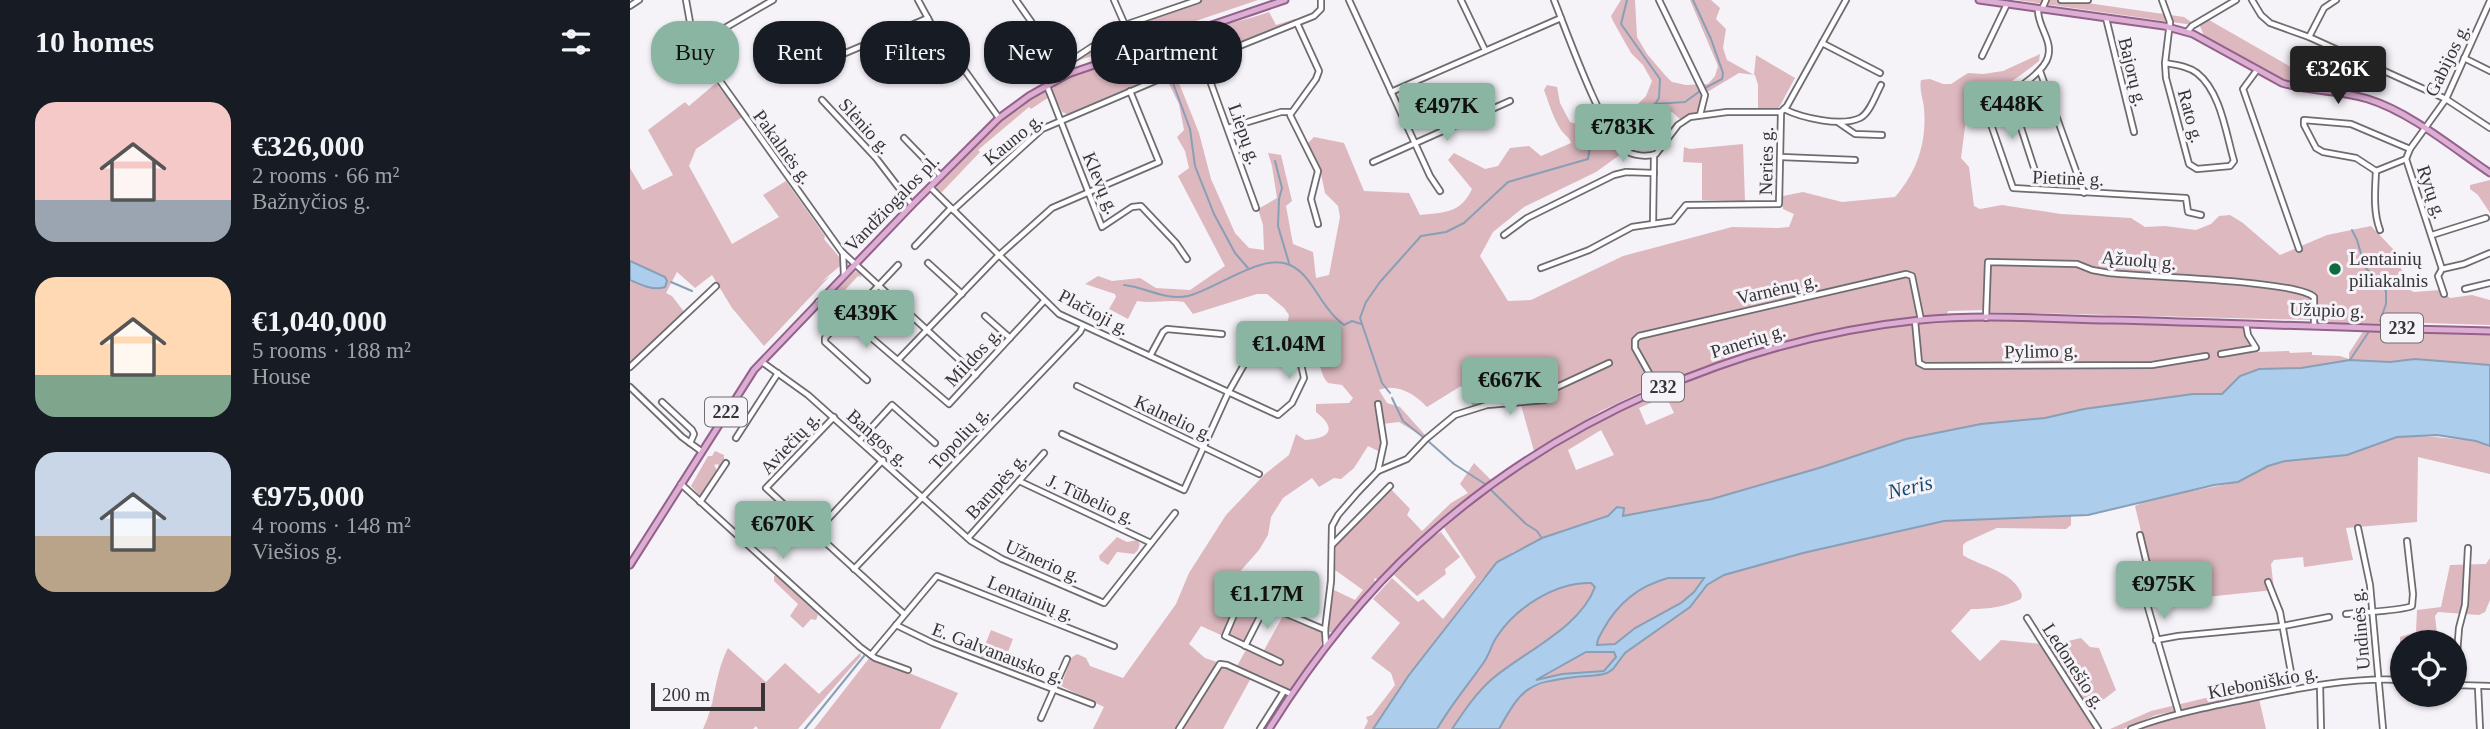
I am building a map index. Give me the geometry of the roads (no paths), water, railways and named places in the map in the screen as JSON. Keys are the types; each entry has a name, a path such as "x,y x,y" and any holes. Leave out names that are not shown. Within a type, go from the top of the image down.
{"main road":[{"name":"Vandžiogalos pl.","path":"1222,21 1285,0"},
{"path":"1979,0 2169,27 2187,32 2257,70 2296,87 2375,101 2426,129 2490,173"},
{"name":"Vandžiogalos pl.","path":"630,565 746,380 761,362 999,118 1047,85"},
{"name":"Panerių g.","path":"1269,729 1326,646 1403,559 1473,500 1581,429 1658,389 1727,363 1786,345 1842,332 1918,321 1986,318 2246,324"},
{"name":"Užupio g.","path":"2246,324 2490,331"}],"street":[{"path":"630,6 639,0"},
{"name":"Pakalnės g.","path":"686,0 690,21"},
{"path":"737,21 773,0"},
{"path":"918,0 999,118"},
{"path":"1016,0 1031,21"},
{"path":"1114,0 1123,21"},
{"path":"1137,21 1198,0"},
{"name":"Kauno g.","path":"1242,45 1319,13 1321,0"},
{"path":"1349,0 1440,191"},
{"path":"1461,0 1485,50"},
{"path":"1554,0 1612,134 1629,153 1654,155 1682,121 1700,115 1738,111 1782,111 1838,122 1864,116 1881,85"},
{"path":"1659,0 1705,95 1700,115"},
{"name":"Neries g.","path":"1541,268 1585,251 1632,227 1675,220 1687,204 1778,205 1781,201 1782,111 1846,0"},
{"path":"2046,0 2040,9 2041,25 2049,45 2048,58 2040,71 2084,193"},
{"path":"2061,0 2088,0"},
{"path":"2162,0 2169,18 2169,27"},
{"path":"2187,32 2192,26 2236,0"},
{"path":"2252,0 2261,15 2270,23 2309,37 2446,99 2490,128"},
{"path":"2309,37 2324,8 2336,0"},
{"name":"Gabijos g.","path":"2426,129 2446,99 2490,1"},
{"path":"1982,56 2009,3"},
{"path":"846,53 928,18"},
{"path":"1391,92 1561,18"},
{"name":"Bajorų g.","path":"2106,18 2134,132"},
{"path":"1297,23 1319,73 1290,112 1290,117 1318,172 1311,199 1318,224"},
{"name":"Rato g.","path":"2165,63 2195,72 2210,89 2217,103 2234,161 2230,166 2197,169 2189,164 2166,78 2165,63 2169,27"},
{"path":"1822,43 1880,73"},
{"path":"2464,58 2490,71"},
{"path":"2257,70 2244,89 2298,249"},
{"name":"Pietinė g.","path":"2040,71 2010,94 1993,101 1986,110 2013,188 2186,198 2188,212 2201,215"},
{"name":"Pakalnės g.","path":"721,84 842,252 976,375"},
{"name":"Kauno g.","path":"952,209 1033,136 1061,120 1147,84"},
{"name":"Liepų g.","path":"1211,84 1256,208"},
{"name":"Klevų g.","path":"1047,85 1102,227 1132,207 1141,206 1176,243 1186,259"},
{"path":"898,360 999,255 1052,208 1159,162 1130,91"},
{"path":"2010,94 2038,180"},
{"name":"Slėnio g.","path":"822,100 876,158 912,205"},
{"path":"1373,162 1510,101"},
{"path":"1227,128 1281,112 1290,112"},
{"path":"2376,171 2356,158 2323,152 2316,148 2304,120 2351,124 2410,149"},
{"path":"1838,122 1855,134 1882,135"},
{"name":"Rytų g.","path":"2426,129 2410,149 2406,159 2442,269 2439,281 2444,293"},
{"path":"904,138 941,176"},
{"path":"1653,224 1654,155"},
{"path":"1781,158 1855,160"},
{"path":"2376,171 2406,159"},
{"path":"2376,171 2375,198 2380,230"},
{"path":"1504,235 1527,218 1614,175 1626,172 1654,173"},
{"name":"Plačioji g.","path":"930,187 1059,314 1228,393 1279,415 1292,403 1304,378 1299,355"},
{"path":"915,246 952,209"},
{"path":"2432,235 2486,218"},
{"path":"842,252 844,276"},
{"path":"2442,269 2490,253"},
{"name":"Ąžuolų g.","path":"1986,318 1988,262 2077,264 2109,274 2234,282 2308,293 2314,299 2314,326"},
{"path":"928,263 962,294"},
{"name":"Mildos g.","path":"898,265 848,318 949,404 1044,301"},
{"name":"Varnėnų g.","path":"1658,389 1635,348 1635,340 1639,336 1906,274 1912,276 1918,321"},
{"path":"2465,289 2490,284"},
{"path":"630,367 716,286"},
{"path":"818,302 840,322 824,340 867,380"},
{"path":"985,316 1010,338"},
{"name":"Pylimo g.","path":"1918,321 1919,363 1925,366 2151,365 2206,356"},
{"path":"2221,354 2256,348 2248,335 2246,324"},
{"name":"Topolių g.","path":"854,569 1083,326"},
{"path":"1150,356 1167,329 1222,334"},
{"path":"1062,434 1184,490 1228,393 1254,348"},
{"name":"Bangos g.","path":"761,362 834,417 970,539"},
{"path":"1326,646 1325,630 1331,590 1331,530 1334,520 1378,471 1407,458 1455,415 1487,405 1545,400 1555,388 1609,363"},
{"path":"736,438 778,373"},
{"name":"Kalnelio g.","path":"1077,386 1259,474"},
{"path":"630,387 701,451"},
{"path":"662,402 692,430 694,434 690,443"},
{"path":"1378,404 1384,443 1378,471"},
{"path":"860,440 892,405 935,443"},
{"name":"Aviečių g.","path":"815,533 766,488 834,417"},
{"name":"Barupės g.","path":"970,539 1044,453"},
{"path":"871,655 904,614 815,533 883,460"},
{"path":"700,502 726,463"},
{"name":"J. Tūbelio g.","path":"1019,481 1152,543"},
{"path":"681,484 860,648 908,670"},
{"path":"1332,546 1390,486"},
{"path":"1152,543 1175,513"},
{"name":"Undinės g.","path":"2358,528 2367,561 2383,729"},
{"path":"2140,535 2156,602 2147,604 2179,714"},
{"name":"Užnerio g.","path":"970,539 1002,559 1104,603 1152,543"},
{"path":"2346,614 2409,608 2413,600 2407,541"},
{"path":"2459,630 2465,605 2468,548"},
{"name":"Lentainių g.","path":"904,614 937,576 1114,646"},
{"path":"2268,582 2283,626 2294,689"},
{"path":"1280,662 1225,636 1242,601 1266,605 1325,630"},
{"path":"1245,646 1266,605"},
{"path":"2156,640 2283,626 2329,617"},
{"name":"Ledonešio g.","path":"2026,618 2098,729"},
{"name":"E. Galvanausko g.","path":"896,625 933,643 1092,704"},
{"path":"1041,718 1067,659"},
{"path":"1179,729 1220,664 1291,694"},
{"name":"Kleboniškio g.","path":"2131,729 2179,714 2294,689 2390,679"},
{"path":"2320,685 2321,729"},
{"path":"2467,686 2490,687"},
{"path":"2478,687 2480,729"},
{"path":"1260,729 1284,691"}],"water":[{"path":"630,261 665,277 665,287 652,288 630,280"},
{"name":"Neris","path":"2415,359 2490,365 2490,446 2437,435 2397,437 2347,455 2285,461 2268,466 2238,482 2214,485 2088,515 1944,521 1803,553 1724,575 1707,585 1690,607 1625,653 1607,673 1546,682 1528,690 1514,704 1499,729 1452,729 1486,684 1565,627 1588,602 1595,587 1591,583 1564,587 1525,607 1504,627 1484,662 1437,729 1373,729 1409,675 1497,562 1542,538 1608,516 1617,507 1624,508 1623,516 1712,499 1906,439 1981,424 2045,418 2084,409 2193,394 2222,394 2240,376 2259,369 2301,368 2350,360 2390,362","holes":["1668,578 1704,578 1694,592 1681,603 1635,628 1615,644 1597,645 1599,637 1622,604 1638,591","1586,652 1614,652 1616,657 1604,671 1562,674 1536,680"]}],"waterway":[{"path":"1627,0 1621,24 1660,79 1659,98 1655,104"},
{"path":"1693,0 1723,73 1722,79 1705,88"},
{"path":"1173,84 1190,129 1195,166 1214,214 1235,253 1248,268"},
{"path":"1615,128 1637,118 1655,104 1685,102 1700,91"},
{"path":"1390,393 1382,383 1360,318 1366,302 1380,282 1421,236 1446,232 1464,223 1508,182 1588,159 1591,140 1601,132"},
{"path":"1275,161 1282,188 1278,226 1289,263"},
{"path":"2352,230 2365,267 2386,291 2386,304 2380,321"},
{"path":"1124,285 1171,297 1188,296 1239,273 1279,262 1302,273 1344,325 1352,321 1361,324"},
{"path":"671,282 692,291"},
{"path":"2350,360 2368,333"},
{"path":"1392,398 1403,421 1423,437"},
{"path":"1428,441 1454,464 1485,484"},
{"path":"1349,506 1371,482"},
{"path":"1491,490 1541,537"},
{"path":"805,729 864,656"}],"place":[{"name":"Lentainių piliakalnis","path":"2335,269"}]}
